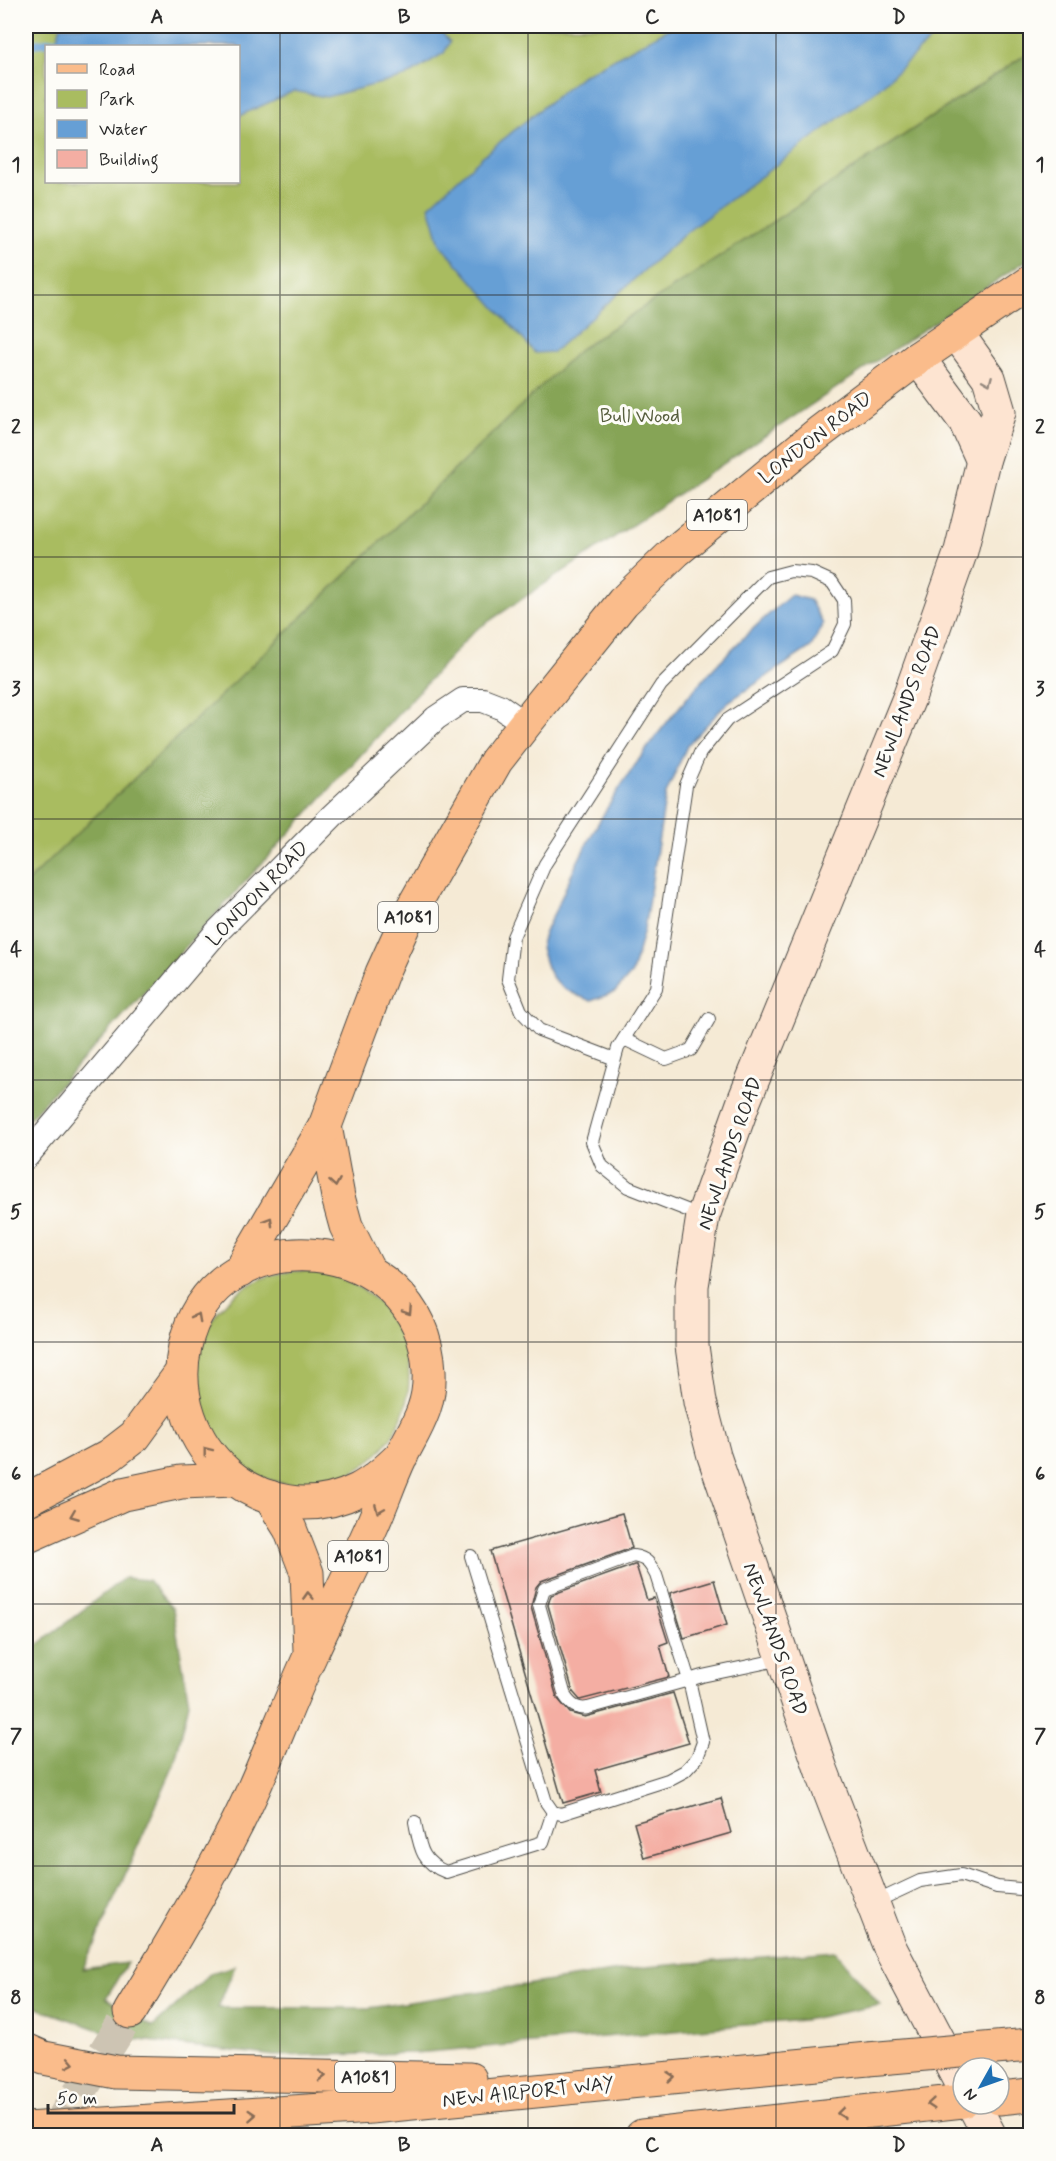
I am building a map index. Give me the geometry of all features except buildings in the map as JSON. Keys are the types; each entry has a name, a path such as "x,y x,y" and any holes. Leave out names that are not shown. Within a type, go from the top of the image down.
{"main road":[{"name":"LONDON ROAD","path":"240,1271 325,1126 382,973 408,916 496,760 525,723 623,602 675,551 811,439 918,358 1030,282"},
{"path":"325,1126 343,1216 368,1270"},
{"path":"303,1253 337,1257 368,1270 392,1289 411,1313 423,1340 429,1370 427,1401 418,1430 402,1455 381,1476 356,1491 337,1497 299,1502 270,1497 235,1480 204,1451 186,1414 180,1373 185,1342 197,1315 216,1290 240,1271 270,1258 303,1253"},
{"path":"26,1500 109,1456 135,1436 180,1373"},
{"name":"A1081","path":"130,2012 184,1924 239,1820 310,1654 368,1536 402,1455"},
{"path":"26,1537 123,1494 181,1482 235,1480"},
{"name":"A1081","path":"270,1497 290,1529 307,1572 310,1654"},
{"name":"NEW AIRPORT WAY","path":"26,2129 371,2107 613,2082 1019,2046"},
{"name":"A1081","path":"26,2050 44,2058 116,2072 613,2082"},
{"path":"1011,2097 1030,2095"},
{"path":"642,2136 951,2102"}],"street":[{"name":"NEWLANDS ROAD","path":"951,2065 920,2007 872,1904 783,1659 714,1456 700,1402 692,1346 692,1286 703,1216 744,1101 909,698 961,551 983,461 999,412 989,378 956,332"},
{"path":"918,358 965,421 983,461"},
{"name":"LONDON ROAD","path":"26,1156 216,933 332,816 436,718 463,700 483,700 501,707 525,723"},
{"path":"979,2116 990,2136"}],"lane":[{"path":"615,1059 539,1030 521,1011 508,979 513,937 545,864 661,685 768,577 791,571 812,573 832,582 844,600 845,624 832,651 727,720 700,753 686,785 656,988 624,1039 615,1059 592,1142 602,1166 628,1187 703,1216"},
{"path":"624,1039 666,1059 691,1050 709,1019"},
{"path":"471,1556 546,1802 553,1812 561,1814 668,1780 684,1771 697,1758 703,1742 689,1680 656,1575 648,1562 642,1557 633,1556 544,1589 539,1605 566,1696 572,1705 588,1708 689,1680 783,1659"},
{"path":"414,1822 420,1848 431,1866 446,1872 543,1842 553,1812"},
{"path":"872,1904 921,1881 961,1875 997,1887 1030,1890"}],"green space":[{"path":"26,26 1030,26 1030,52 580,349 26,883"},
{"name":"Bull Wood","path":"1030,52 1030,258 473,632 26,1122 26,883 580,349"},
{"path":"302,1271 323,1273 343,1279 378,1302 401,1337 407,1357 409,1378 407,1399 401,1419 378,1454 343,1477 323,1483 302,1485 281,1483 261,1477 226,1454 203,1419 197,1399 195,1378 197,1357 203,1337 226,1302 261,1279 281,1273"},
{"path":"124,1578 148,1580 173,1609 189,1703 174,1765 83,1969 127,1963 106,1998 153,2027 211,1973 235,1966 218,2008 369,2008 646,1967 835,1951 880,2005 804,2020 415,2053 275,2056 123,2038 42,2010 26,2001 26,1654"}],"water":[{"path":"61,26 436,26 450,42 444,53 405,77 326,97 294,91 240,116 240,45 62,45 56,41"},
{"path":"674,26 945,26 879,88 688,231 553,352 535,353 440,244 429,206 484,155 580,77"},
{"path":"791,595 810,600 823,624 811,647 728,702 687,746 666,794 644,930 632,973 615,992 591,1001 567,990 555,981 547,967 542,951 542,940 579,859 602,817 628,775 688,697 755,627"}],"waterway":[{"path":"26,45 56,41"}],"tunnel":[{"path":"52,2136 130,2012"}]}
